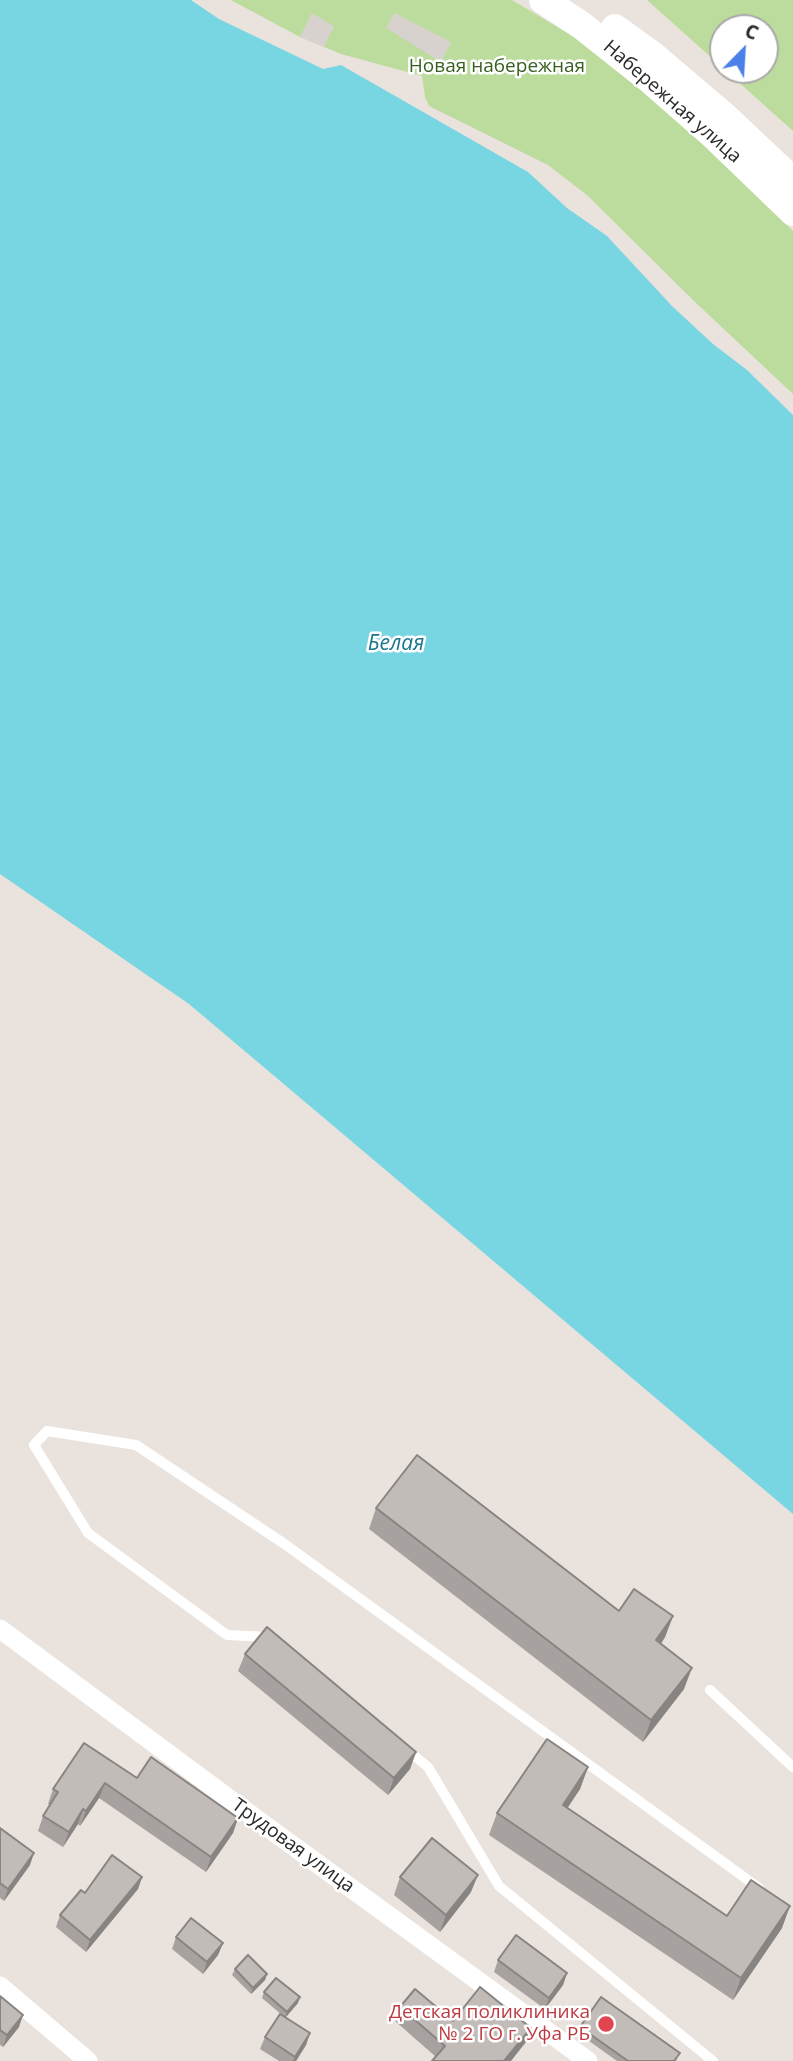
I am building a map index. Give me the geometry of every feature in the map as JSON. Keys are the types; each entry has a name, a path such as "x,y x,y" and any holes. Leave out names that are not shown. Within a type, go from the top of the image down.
{"street":[{"name":"Набережная улица","path":"543,0 581,25 648,78 712,134 793,212"},
{"name":"Набережная улица","path":"576,0 651,54 725,117 793,181"},
{"name":"Трудовая улица","path":"0,1629 589,2061"},
{"path":"0,1986 88,2061"}],"lane":[{"path":"279,1644 268,1636 227,1634 88,1533 34,1445 47,1431 136,1445 286,1545 771,1896"},
{"path":"709,1690 793,1767"},
{"path":"396,1741 428,1767 499,1886 713,2061"}],"green space":[{"name":"Новая набережная","path":"231,0 512,0 574,37 611,64 704,143 793,231 793,394 588,196 548,165 429,106 422,76 341,54 300,37"},
{"path":"647,0 793,0 793,131 741,84 779,84 779,14 709,14 709,55"}],"shaded area":[{"path":"312,13 334,26 324,47 300,37"},
{"path":"394,13 451,42 441,62 386,28"}],"water":[{"name":"Белая","path":"0,0 191,0 219,19 323,69 341,65 528,172 567,208 607,236 672,306 713,344 747,370 793,415 793,1514 189,1004 0,874"}],"building":[{"path":"417,1455 619,1611 634,1589 673,1616 656,1640 692,1668 651,1720 376,1508"},
{"path":"267,1627 416,1752 394,1778 245,1654"},
{"path":"547,1739 588,1767 563,1805 727,1916 751,1880 790,1906 741,1978 497,1813"},
{"path":"84,1743 137,1778 151,1757 238,1818 211,1857 105,1783 86,1811 83,1809 69,1832 43,1816 58,1792 53,1789"},
{"path":"0,1828 34,1853 8,1889 0,1883"},
{"path":"432,1838 478,1875 446,1915 400,1877"},
{"path":"112,1855 142,1877 90,1940 60,1915 81,1890 85,1893"},
{"path":"191,1918 223,1943 207,1962 176,1937"},
{"path":"516,1935 567,1973 549,1998 498,1960"},
{"path":"248,1955 267,1974 253,1988 235,1969"},
{"path":"276,1978 300,1997 287,2012 264,1992"},
{"path":"480,1987 531,2028 504,2061 432,2061 445,2046 400,2007 415,1989 453,2021"},
{"path":"0,1996 23,2015 7,2035 0,2030"},
{"name":"Детская поликлиника № 2 ГО г. Уфа РБ","path":"601,1997 680,2053 674,2061 628,2061 580,2027"},
{"path":"280,2014 310,2033 295,2057 265,2037"}],"place":[{"name":"Детская поликлиника № 2 ГО г. Уфа РБ","path":"606,2024"}]}
